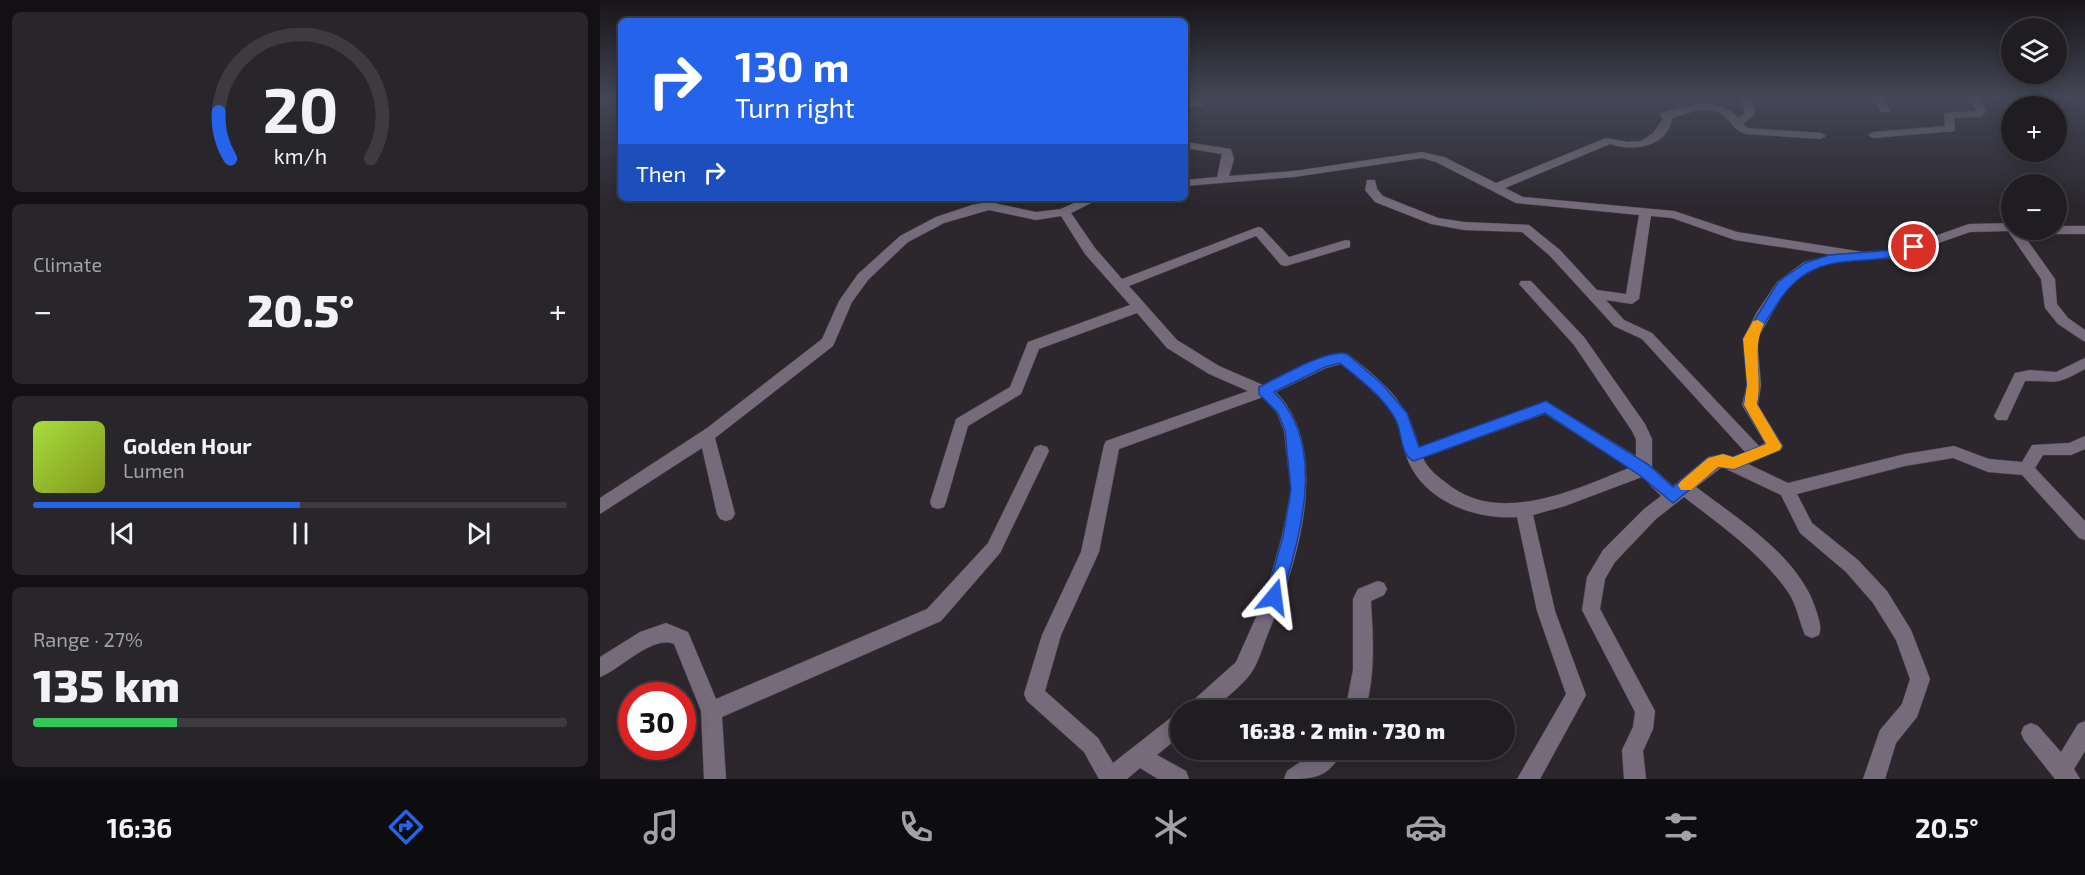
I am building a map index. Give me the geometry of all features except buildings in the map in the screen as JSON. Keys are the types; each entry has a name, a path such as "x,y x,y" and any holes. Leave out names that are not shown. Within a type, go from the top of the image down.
{"street":[{"path":"1496,187 1610,140 1627,147 1643,144 1659,134"},
{"path":"1796,134 1821,136"},
{"path":"1873,135 1881,134"},
{"path":"1188,145 1227,151 1228,159 1222,180"},
{"path":"1188,183 1294,174 1422,155 1440,159 1520,200 1674,215 1735,237 1863,256"},
{"path":"1371,182 1371,190 1379,199 1435,221 1464,226 1525,228 1555,253 1619,323 1647,336 1757,455"},
{"path":"600,507 707,436 828,342 846,301 863,277 904,239 940,220 992,202 1036,216 1064,212 1088,201"},
{"path":"1064,212 1090,251 1172,344 1187,356 1264,391 1284,410 1292,431 1299,490 1291,536 1274,597 1243,669 1208,700"},
{"path":"1592,294 1632,299 1646,212"},
{"path":"1734,463 1775,446 1750,405 1754,385 1750,339 1762,315 1782,285 1809,265 1833,258 1896,254 1969,228 2001,228"},
{"path":"2067,230 2085,230"},
{"path":"1120,285 1258,231 1286,262 1346,244"},
{"path":"2021,240 2048,279 2050,305 2062,321 2085,337"},
{"path":"1526,284 1579,341 1639,428 1644,439 1644,469"},
{"path":"938,502 961,423 1016,390 1033,346 1139,307"},
{"path":"1170,731 1110,778 1091,745 1034,694 1052,635 1090,552 1112,445 1264,391 1321,364 1343,358 1377,387 1402,417 1414,455 1424,474 1460,503 1486,511 1524,511 1563,501 1644,469"},
{"path":"2002,416 2020,377 2030,374 2048,378 2059,377 2085,363"},
{"path":"1414,455 1546,407 1679,492 1767,556 1795,585 1810,613 1812,629"},
{"path":"707,436 726,514"},
{"path":"2026,469 2038,449 2071,449 2085,442"},
{"path":"711,711 934,615 994,548 1041,451"},
{"path":"1787,490 1905,460 1954,452 1988,465 2026,469 2085,533"},
{"path":"1635,779 1632,750 1643,729 1645,711 1591,610 1596,577 1609,556 1650,514 1714,462 1723,460 1734,463 1787,490 1806,528 1852,566 1880,597 1904,636 1920,679 1911,710 1887,737 1874,779"},
{"path":"1524,511 1546,611 1576,694 1528,779"},
{"path":"1359,700 1364,660 1362,599 1364,595 1378,589"},
{"path":"600,668 646,638 666,632 681,638 711,711 715,779"},
{"path":"2031,733 2066,775 2085,731"},
{"path":"1138,755 1178,779"},
{"path":"1295,779 1323,760"}],"slow traffic":[{"path":"1686,485 1714,462 1723,460 1734,463 1775,446 1750,405 1754,385 1750,339 1758,324"}],"route":[{"path":"1274,597 1291,536 1299,490 1292,431 1284,410 1264,391 1321,364 1343,358 1377,387 1402,417 1414,455 1546,407 1644,469 1673,496 1714,462 1723,460 1734,463 1775,446 1750,405 1754,385 1750,339 1762,315 1782,285 1809,265 1833,258 1896,254 1914,247"}]}
